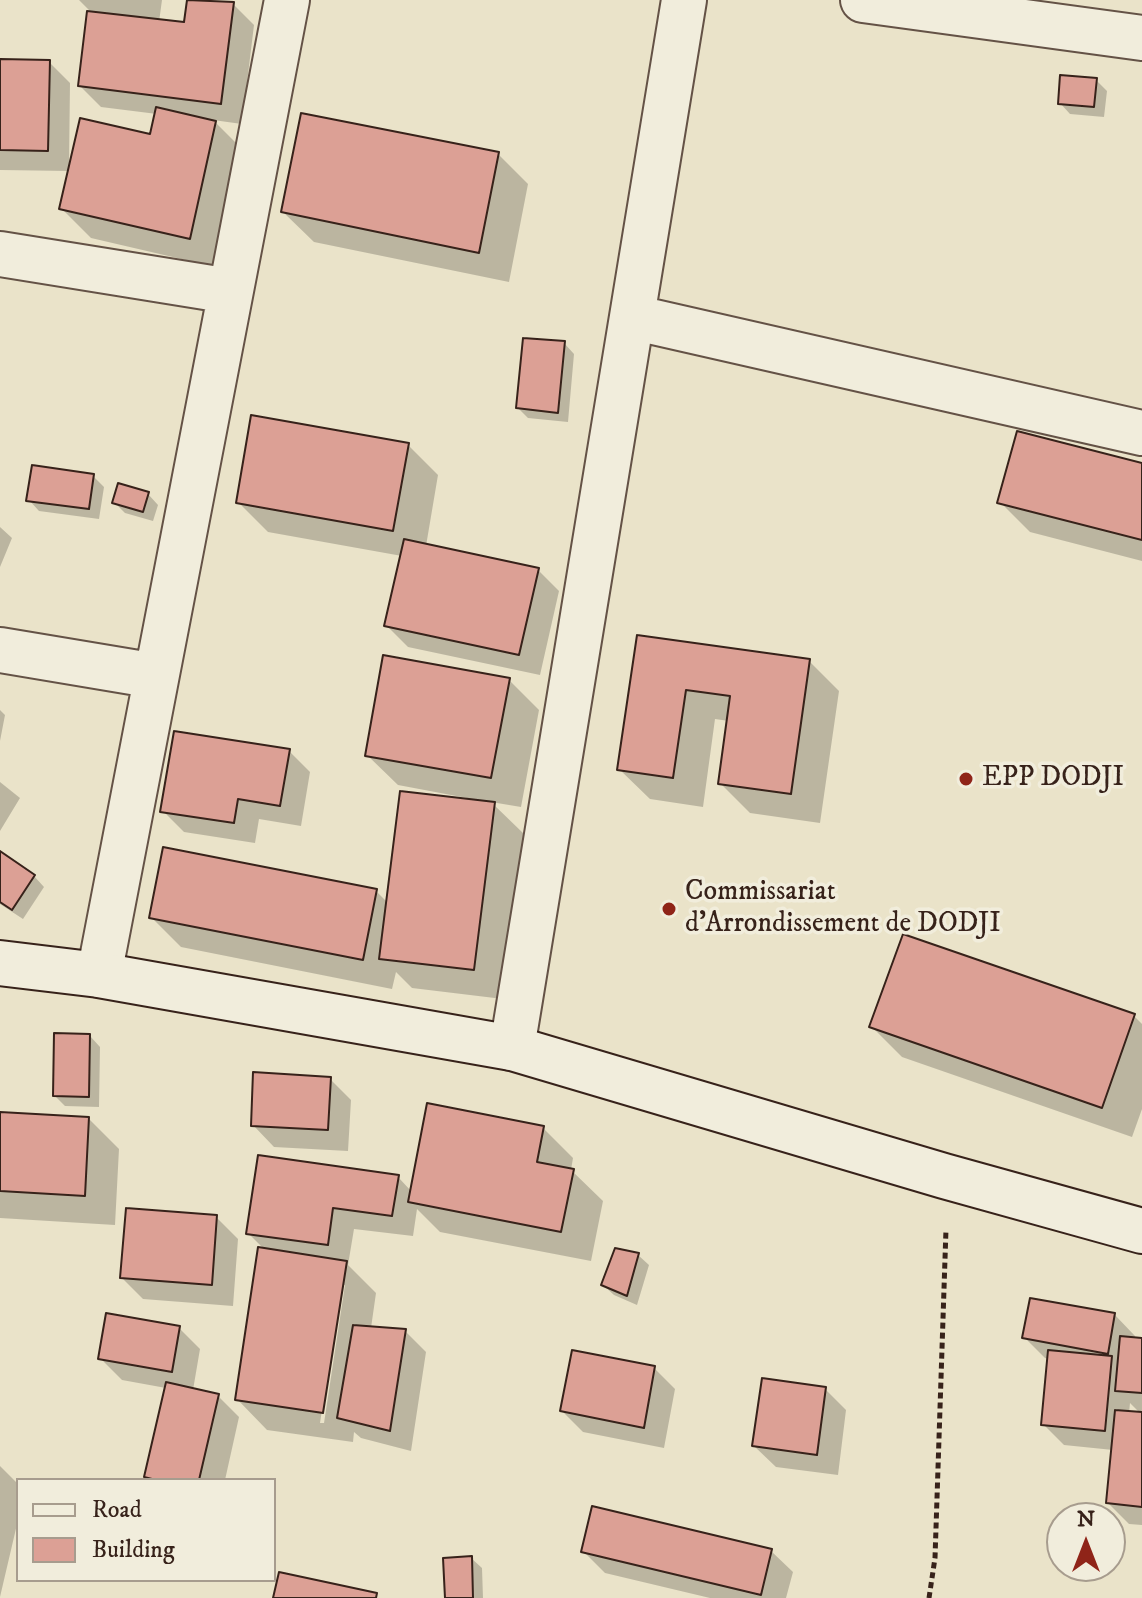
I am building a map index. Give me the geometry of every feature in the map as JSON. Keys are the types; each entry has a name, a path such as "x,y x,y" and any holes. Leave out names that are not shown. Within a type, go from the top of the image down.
{"street":[{"path":"99,975 287,0"},
{"path":"512,1048 684,0"},
{"path":"863,0 1142,38"},
{"path":"0,254 230,291"},
{"path":"632,317 1142,433"},
{"path":"0,650 156,676"},
{"path":"0,963 99,975 512,1048 944,1176 1142,1231"}],"path":[{"path":"929,1598 935,1558 947,1228"}],"building":[{"path":"187,0 234,2 221,104 78,86 87,11 184,22"},
{"path":"0,59 50,60 48,151 0,150"},
{"path":"1060,75 1097,78 1094,107 1058,104"},
{"path":"156,107 216,121 190,239 59,209 80,118 150,134"},
{"path":"301,113 499,152 479,253 281,212"},
{"path":"523,338 565,341 558,413 516,408"},
{"path":"251,415 409,443 393,531 236,503"},
{"path":"1017,431 1142,463 1142,540 997,503"},
{"path":"32,465 94,474 89,509 26,501"},
{"path":"118,483 149,492 143,512 112,503"},
{"path":"404,539 539,568 519,655 384,626"},
{"path":"637,635 810,659 791,794 718,784 730,696 686,690 673,778 617,770"},
{"path":"383,655 510,678 491,778 365,756"},
{"path":"174,731 290,749 280,806 238,799 234,823 160,812"},
{"path":"400,791 495,802 474,970 379,959"},
{"path":"163,847 377,889 363,960 149,918"},
{"path":"0,851 35,875 12,910 0,902"},
{"path":"903,934 1135,1014 1102,1108 869,1027"},
{"path":"54,1033 90,1034 89,1097 53,1096"},
{"path":"253,1072 331,1077 328,1130 251,1126"},
{"path":"427,1103 544,1126 537,1162 574,1169 561,1232 408,1202"},
{"path":"0,1112 89,1117 85,1196 0,1191"},
{"path":"258,1155 399,1175 392,1216 333,1208 328,1245 246,1234"},
{"path":"126,1208 217,1215 212,1285 120,1278"},
{"path":"258,1247 347,1261 323,1413 235,1400"},
{"path":"615,1248 639,1253 627,1296 601,1285"},
{"path":"1030,1298 1115,1313 1108,1354 1022,1338"},
{"path":"106,1313 180,1326 172,1372 98,1359"},
{"path":"353,1325 406,1329 390,1431 337,1418"},
{"path":"1120,1336 1142,1338 1142,1393 1115,1391"},
{"path":"572,1350 655,1366 644,1428 560,1411"},
{"path":"1048,1350 1112,1356 1105,1431 1041,1425"},
{"path":"762,1378 826,1387 817,1455 752,1446"},
{"path":"166,1382 219,1394 199,1478 144,1477"},
{"path":"1115,1410 1142,1412 1142,1507 1126,1505 1126,1502 1106,1502"},
{"path":"592,1506 772,1549 761,1595 581,1552"},
{"path":"472,1556 473,1598 445,1598 443,1558"},
{"path":"279,1572 377,1593 376,1598 273,1598"}],"place":[{"name":"EPP DODJI","path":"966,779"},
{"name":"Commissariat d'Arrondissement de DODJI","path":"669,909"}]}
